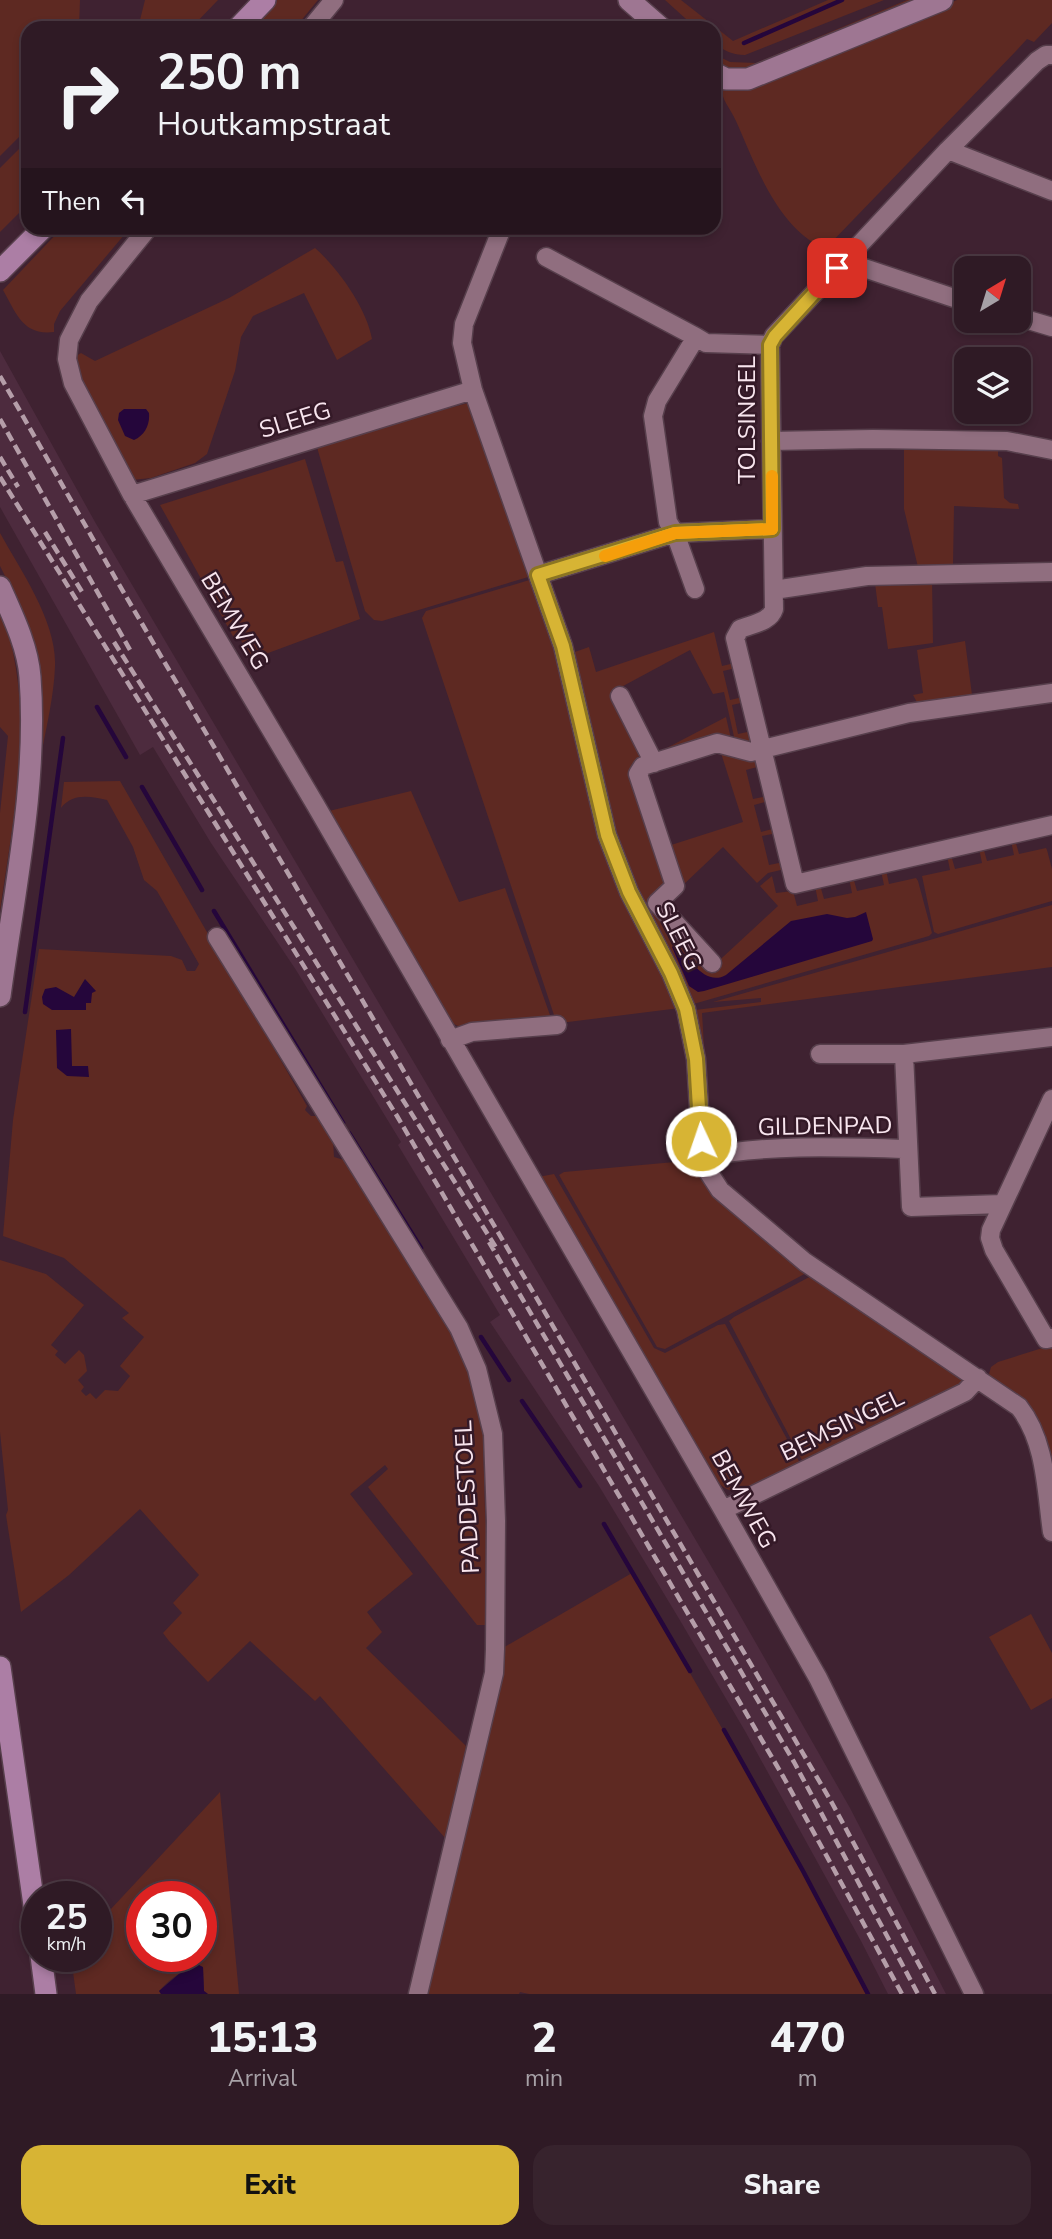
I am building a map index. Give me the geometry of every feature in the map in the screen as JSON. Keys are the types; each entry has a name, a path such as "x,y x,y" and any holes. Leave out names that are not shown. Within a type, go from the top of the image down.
{"main road":[{"path":"244,21 264,0"},
{"path":"0,271 36,235"},
{"path":"0,1667 31,1881"},
{"path":"43,1972 46,1994"}],"street":[{"path":"317,21 334,0"},
{"path":"629,0 653,21"},
{"path":"721,76 748,79 942,0"},
{"name":"TOLSINGEL","path":"1052,55 1045,55 1037,61 948,150 843,261 775,336 770,345 774,590 772,615 740,629 735,638 795,884 1052,825"},
{"path":"948,150 1052,191"},
{"name":"BEMWEG","path":"142,235 89,301 69,340 67,359 73,383 132,495 308,792 818,1678 974,1994"},
{"name":"SLEEG","path":"499,235 464,324 462,343 474,390 563,646 607,835 629,892 681,995 692,1030 702,1157 707,1170 720,1190 816,1270 1019,1407 1034,1429 1039,1446 1052,1532"},
{"path":"546,257 706,343 770,345"},
{"path":"843,261 954,298"},
{"path":"1031,321 1052,327"},
{"path":"695,589 675,533 668,522 653,416 657,401 696,337"},
{"name":"SLEEG","path":"132,495 474,390"},
{"path":"771,441 1007,441 1052,450"},
{"path":"538,575 675,533 772,529"},
{"path":"774,590 866,576 1052,572"},
{"path":"0,586 18,630 30,675 30,777 0,996"},
{"path":"712,962 657,903 675,886 638,774 643,766 717,743 747,751 762,750 909,713 1052,693"},
{"path":"620,696 654,763"},
{"name":"PADDESTOEL","path":"217,937 459,1328 477,1368 493,1434 496,1521 494,1673 418,1994"},
{"path":"450,1040 472,1032 557,1025"},
{"path":"820,1054 904,1054 1052,1037"},
{"name":"GILDENPAD","path":"904,1054 911,1207 1002,1204"},
{"path":"1052,1099 991,1230 991,1244 1046,1339 1052,1338"},
{"name":"GILDENPAD","path":"702,1157 767,1150 907,1149"},
{"name":"BEMSINGEL","path":"723,1510 965,1392 978,1378"}],"shaded area":[{"path":"0,0 80,0 79,21 21,21 21,135 0,156"},
{"path":"145,0 218,0 198,21 140,21"},
{"path":"277,0 318,0 301,21 258,21"},
{"path":"665,0 681,0 708,21 688,21"},
{"path":"828,0 884,0 745,55 721,48 721,32 733,41"},
{"path":"907,0 923,0 738,74 721,67 721,58 730,62 756,63"},
{"path":"957,0 1052,0 1052,23 1034,42 1027,39 825,249 794,226 770,194 725,100 721,86 730,90 745,88"},
{"path":"21,147 21,211 0,232 0,168"},
{"path":"55,235 124,235 60,311 54,324 54,332 28,327 3,290"},
{"path":"315,248 333,266 358,302 372,339 337,360 304,293 253,316 241,337 235,371 207,454 195,463 151,478 132,480 89,405 78,373 76,356 81,353 95,361 229,298"},
{"path":"0,351 95,522 737,1610 850,1808 946,1994 888,1994 745,1731 678,1617 599,1486 490,1322 500,1315 398,1145 401,1142 296,970 211,843 153,747 140,755 0,507"},
{"path":"471,404 535,575 382,621 374,620 365,611 316,444"},
{"path":"124,409 146,409 149,413 146,429 134,440 125,436 118,420 119,413"},
{"path":"904,446 1001,449 998,456 1002,458 1004,498 1010,503 1018,504 1019,509 954,506 953,565 918,567 904,509"},
{"path":"305,459 336,562 343,561 360,619 252,659 239,637 234,638 160,505"},
{"path":"0,533 36,597 54,649 53,689 41,757 8,582 0,566"},
{"path":"536,578 576,728 680,1008 560,1023 556,1021 422,618 426,611"},
{"path":"932,578 933,643 888,649 882,607 878,607 875,583"},
{"path":"0,609 18,683 20,759 0,911 0,813 8,736 0,727"},
{"path":"714,632 722,666 735,663 736,668 723,671 730,700 743,697 745,702 732,705 738,734 752,731 751,740 748,742 735,741 724,692 713,694 690,650 612,692 645,755 643,760 631,765 669,882 644,909 619,854 572,653 589,647 596,672"},
{"path":"965,641 972,695 918,704 913,695 923,693 917,650"},
{"path":"726,717 731,739 659,752"},
{"path":"720,748 758,760 761,766 746,770 753,799 768,796 769,801 754,805 761,832 776,828 777,833 762,836 769,865 784,862 785,869 768,873 757,883 723,847 681,887 668,846 743,822 720,750 645,773"},
{"path":"120,781 307,1106 305,1110 311,1116 318,1116 333,1141 334,1157 347,1161 441,1305 466,1359 486,1429 483,1438 493,1622 491,1625 477,1625 368,1487 388,1469 385,1465 350,1494 413,1574 367,1612 382,1632 366,1648 466,1746 446,1839 320,1696 315,1701 250,1641 208,1682 169,1641 163,1633 182,1613 173,1603 199,1575 140,1509 69,1575 21,1612 6,1515 8,1510 0,1432 0,1260 46,1274 84,1305 51,1345 58,1351 55,1355 65,1364 79,1350 84,1355 87,1371 78,1380 84,1387 81,1391 86,1396 90,1393 96,1399 105,1390 118,1391 130,1376 120,1366 144,1337 122,1318 129,1313 64,1258 3,1236 13,1120 39,949 171,956 182,960 187,971 195,971 199,964 157,891 144,880 133,847 107,800 76,798 61,808 64,782"},
{"path":"411,791 459,902 505,888 551,1018 462,1028 450,1022 329,811"},
{"path":"1015,840 1019,854 1046,848 1052,869 1052,901 938,934 934,932 922,876 950,870 947,855 951,855 955,869 982,863 979,848 983,847 987,861 1014,855 1011,841"},
{"path":"886,870 889,884 916,878 918,881 932,933 929,936 690,1005 648,909 651,906 710,969 778,906 760,886 772,876 776,893 793,891 797,906 818,901 815,886 820,885 824,899 852,893 849,878 853,877 857,891 884,885 881,871"},
{"path":"1052,905 1052,967 702,1013 710,1144 716,1150 709,1148 695,1010 761,1002 761,998 713,1002"},
{"path":"866,912 872,941 704,991 698,992 689,986 672,947 676,944 704,974 718,978 726,975 791,921 827,914 847,918"},
{"path":"85,979 96,991 92,993 91,1003 86,1003 86,1010 52,1010 43,1004 45,989 56,987 74,997"},
{"path":"71,1029 72,1066 88,1066 89,1077 67,1076 57,1068 56,1030"},
{"path":"697,1160 810,1271 665,1349 657,1347 559,1175 564,1172"},
{"path":"554,1174 654,1348 665,1353 718,1325 725,1324 801,1465 741,1492 724,1487 710,1474 538,1177"},
{"path":"815,1274 964,1379 960,1387 804,1464 729,1321"},
{"path":"1052,1345 1052,1497 1046,1459 989,1374 991,1367 998,1362"},
{"path":"632,1573 785,1837 868,1994 428,1994 501,1649"},
{"path":"1031,1614 1052,1653 1052,1698 1031,1710 989,1637"},
{"path":"220,1792 239,1994 208,1994 204,1991 203,1972 217,1972 217,1881 137,1881"},
{"path":"126,1893 126,1972 183,1972 169,1981 159,1991 161,1994 76,1994 73,1972 112,1972 112,1908"},
{"path":"181,1972 203,1972 204,1991 208,1994 161,1994 159,1991"}],"waterway":[{"path":"744,43 842,0"},
{"path":"97,707 126,757"},
{"path":"25,1012 63,738"},
{"path":"142,787 202,890"},
{"path":"214,911 343,1123"},
{"path":"349,1133 421,1248"},
{"path":"481,1337 509,1380"},
{"path":"522,1401 580,1486"},
{"path":"604,1524 690,1671"},
{"path":"724,1730 868,1994"}],"railway":[{"path":"0,376 117,581 832,1803 935,1994"},
{"path":"0,419 130,650"},
{"path":"0,457 18,487"},
{"path":"0,477 397,1116 784,1778 902,1994"},
{"path":"45,532 84,595"},
{"path":"114,642 497,1249"},
{"path":"489,1242 794,1762 918,1994"}],"slow traffic":[{"path":"605,556 675,533 772,529 772,476"}],"route":[{"path":"701,1141 696,1059 686,1009 671,973 629,892 607,835 563,646 538,575 675,533 772,529 770,345 775,336 837,268"}]}
